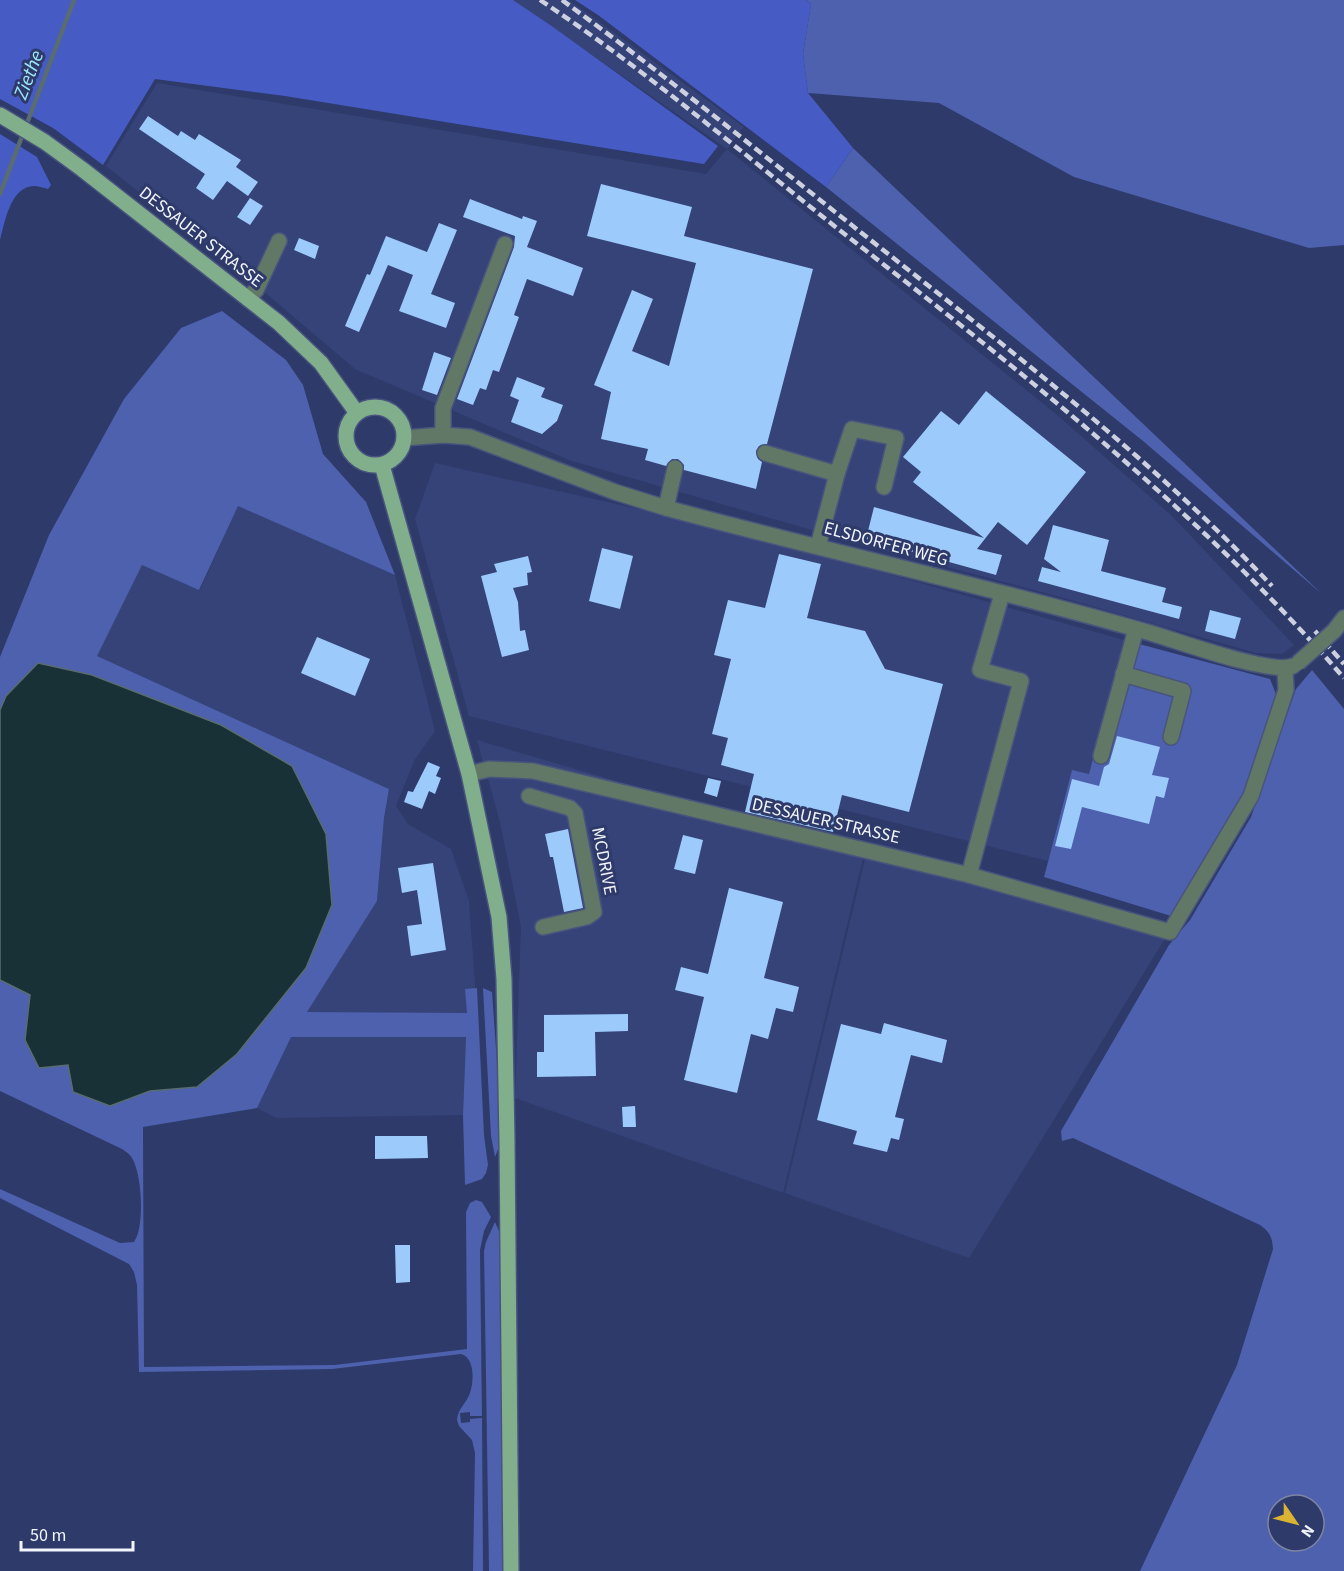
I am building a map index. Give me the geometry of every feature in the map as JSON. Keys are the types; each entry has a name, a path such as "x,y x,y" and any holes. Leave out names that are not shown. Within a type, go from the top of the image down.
{"main road":[{"name":"DESSAUER STRASSE","path":"6,119 45,142 114,193 248,299 312,354 357,413"},
{"path":"369,408 383,408 394,415 402,425 404,438 397,455 382,465 372,466 361,463 350,453 346,431 348,424 357,413 369,408"},
{"path":"382,465 469,774 499,917 504,979 507,1141 511,1571"}],"street":[{"path":"248,299 256,290 279,241"},
{"path":"443,435 442,408 505,244"},
{"path":"818,546 837,474 852,429 896,438 884,487"},
{"name":"ELSDORFER WEG","path":"404,438 443,435 470,437 615,492 666,508 1136,629 1238,660 1292,666"},
{"path":"765,453 837,474"},
{"path":"666,508 675,468"},
{"path":"969,875 1021,681 981,670 1002,594"},
{"path":"1292,666 1334,631 1344,618"},
{"path":"1101,756 1136,629"},
{"name":"DESSAUER STRASSE","path":"469,774 489,769 533,771 969,875 1170,932 1251,796 1292,666"},
{"path":"1123,674 1184,691 1171,737"},
{"name":"MCDRIVE","path":"529,796 570,808 575,813 594,912 587,917 543,927"}],"shaded area":[{"path":"0,0 513,0 718,146 704,164 285,96 155,79 103,165 53,128 0,99"},
{"path":"513,0 569,0 744,127 727,149"},
{"path":"575,0 806,0 811,4 803,54 808,93 853,148 826,187"},
{"path":"806,0 1344,0 1344,245 1309,248 1074,177 939,103 808,93 803,54 811,4"},
{"path":"157,83 706,174 727,149 1056,414 1173,517 1294,645 1282,654 1256,653 1060,597 860,544 569,460 355,369 249,279 106,166"},
{"path":"0,134 37,157 51,185 48,189 34,186 19,192 10,207 0,240"},
{"path":"853,148 1322,594 1143,441 826,187"},
{"path":"222,311 286,360 303,385 323,454 366,502 395,575 238,506 199,590 142,565 97,656 389,789 384,818 377,901 307,1012 467,1013 465,989 477,988 484,1135 488,1165 482,1179 465,1185 463,1115 466,1037 291,1037 257,1108 143,1127 144,1367 335,1365 467,1349 466,1212 470,1203 476,1200 482,1202 491,1217 484,1231 480,1250 482,1416 470,1416 470,1412 460,1413 461,1423 470,1422 470,1419 482,1418 483,1571 473,1571 475,1453 472,1440 459,1426 457,1420 459,1412 470,1393 472,1382 471,1365 466,1356 461,1354 332,1369 139,1372 137,1285 134,1272 129,1264 0,1198 0,1189 120,1243 134,1242 140,1225 140,1188 130,1155 122,1149 0,1091 0,980 30,995 68,1065 110,1106 150,1091 197,1087 237,1054 306,968 332,905 292,766 221,725 92,675 38,663 6,696 0,710 0,657 49,535 124,399 181,328"},
{"path":"435,463 731,530 1124,640 1089,774 1072,771 1048,861 469,716 415,519"},
{"path":"238,505 395,575 435,731 415,759 396,806 408,824 451,849 469,901 477,1014 306,1012 377,901 384,818 389,789 96,656 142,564 200,590"},
{"path":"1124,640 1270,679 1276,694 1242,796 1171,916 1044,877 1072,770 1089,774"},
{"path":"38,663 92,675 221,725 292,766 326,834 332,905 306,968 237,1054 197,1087 150,1091 110,1106 73,1092 68,1065 39,1068 25,1040 30,995 0,980 0,710 6,696"},
{"path":"1312,670 1344,709 1344,1571 1140,1571 1237,1365 1273,1249 1272,1241 1270,1235 1260,1225 1073,1138 1062,1141 1061,1131 1169,945 1190,920 1251,817 1296,689"},
{"path":"477,740 864,854 783,1193 515,1098 521,926 500,822"},
{"path":"866,855 1169,932 969,1258 785,1193"},
{"path":"483,988 492,992 499,1091 499,1147 495,1157 491,1136"},
{"path":"290,1037 466,1037 463,1115 276,1118 257,1108"},
{"path":"495,1222 499,1231 500,1245 503,1571 489,1571 484,1251"}],"building":[{"path":"148,116 178,136 181,131 195,140 199,134 241,160 236,167 258,182 248,196 227,181 213,200 196,188 205,174 139,129"},
{"path":"601,184 692,207 684,236 813,269 767,444 759,446 756,451 758,459 762,462 756,489 684,470 684,465 678,459 672,459 666,466 645,460 648,449 601,439 611,392 594,385 632,290 653,299 632,351 669,366 696,263 587,236"},
{"path":"250,198 263,206 250,225 237,217"},
{"path":"470,199 522,219 523,216 537,221 527,247 583,268 573,296 527,279 514,315 519,317 499,372 493,370 486,390 480,388 473,405 457,399 514,247 515,236 463,217"},
{"path":"439,223 457,230 431,294 455,303 446,328 399,311 413,275 388,265 359,332 345,326 386,236 427,252"},
{"path":"299,238 319,246 315,259 294,250"},
{"path":"434,352 451,358 437,395 422,390"},
{"path":"517,377 545,388 541,397 563,405 557,421 542,434 511,422 519,400 510,396"},
{"path":"986,391 1086,472 1027,545 998,522 977,549 1002,555 996,575 866,539 874,507 984,538 913,482 921,472 903,457 941,411 959,425"},
{"path":"1053,525 1109,540 1101,571 1166,588 1162,602 1182,607 1179,619 1038,581 1042,567 1061,572 1044,559"},
{"path":"602,548 633,556 620,609 589,601"},
{"path":"779,554 821,564 807,618 865,631 885,669 943,684 909,812 842,795 833,832 745,812 754,774 721,765 728,738 712,734 731,659 714,655 728,600 765,608"},
{"path":"528,556 532,572 527,573 528,585 513,588 518,602 520,631 525,630 529,650 502,657 481,576 497,572 494,564"},
{"path":"1210,610 1241,618 1235,639 1205,631"},
{"path":"317,637 370,659 355,696 301,673"},
{"path":"1117,736 1160,747 1152,775 1169,778 1164,798 1156,796 1149,824 1082,807 1071,849 1055,846 1072,779 1099,786 1104,767 1109,764"},
{"path":"428,762 440,767 436,776 441,778 435,794 429,791 422,809 404,802 408,791 413,792"},
{"path":"708,778 721,781 717,797 704,793"},
{"path":"568,829 583,908 564,912 553,857 550,857 545,834"},
{"path":"683,835 703,840 695,874 674,869"},
{"path":"433,863 446,950 411,956 407,926 422,924 417,890 402,893 398,868"},
{"path":"729,888 783,902 764,978 799,987 793,1012 776,1008 768,1039 751,1034 737,1093 684,1080 704,997 675,990 681,967 708,974"},
{"path":"628,1014 628,1031 595,1032 596,1076 537,1077 537,1052 544,1052 544,1015"},
{"path":"884,1023 947,1040 942,1063 911,1055 895,1117 904,1119 899,1140 891,1138 887,1152 853,1144 857,1131 817,1120 841,1024 881,1034"},
{"path":"635,1106 636,1127 623,1127 622,1107"},
{"path":"375,1136 427,1136 428,1158 375,1159"},
{"path":"395,1245 410,1245 410,1282 396,1283"}],"waterway":[{"name":"Ziethe","path":"0,194 74,0"}],"railway":[{"path":"540,0 618,55 694,113 1040,389 1104,443 1228,556 1344,678"},
{"path":"562,0 685,93 1086,412 1181,496 1272,586"},
{"path":"1315,631 1344,664"}]}
